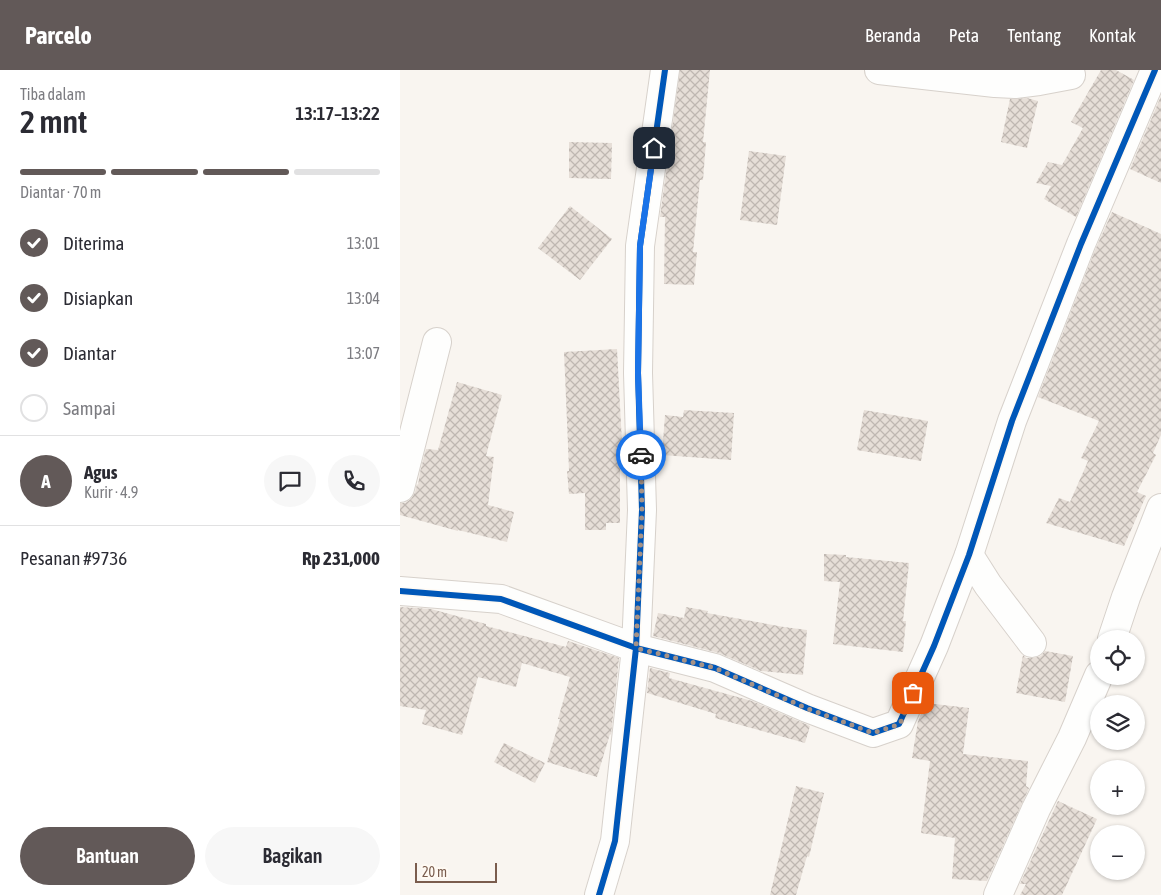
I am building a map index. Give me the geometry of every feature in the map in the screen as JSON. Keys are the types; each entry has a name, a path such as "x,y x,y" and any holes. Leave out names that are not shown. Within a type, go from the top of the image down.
{"street":[{"path":"598,895 615,841 636,648 642,510 638,373 640,246 665,70"},
{"path":"879,70 1015,84 1071,75"},
{"path":"400,591 502,600 636,648 715,668 806,708 873,733 900,724 934,646 969,555 1012,421 1081,244 1155,70"},
{"path":"400,488 437,342"},
{"path":"1115,630 1161,508"},
{"path":"969,555 988,585 1032,643"},
{"path":"998,895 1036,809 1072,738 1095,685"}],"building":[{"path":"680,70 710,70 703,142 706,142 703,180 700,180 693,252 697,252 694,285 664,284 665,217 660,217"},
{"path":"1101,70 1116,70 1134,80 1076,217 1044,199 1051,186 1036,183 1048,162 1062,165 1083,128 1071,122"},
{"path":"1161,96 1161,183 1130,169"},
{"path":"1027,98 1038,101 1027,148 1001,142 1010,99"},
{"path":"569,142 612,143 611,179 569,178"},
{"path":"749,151 786,156 777,225 740,220"},
{"path":"570,206 612,239 580,280 538,248"},
{"path":"1112,212 1161,234 1161,435 1153,453 1156,455 1137,492 1146,496 1124,546 1046,523 1059,498 1070,502 1088,461 1081,458 1099,421 1038,397 1095,250"},
{"path":"617,349 623,462 620,462 620,523 606,523 606,530 585,530 585,493 569,494 564,352"},
{"path":"457,382 502,395 486,456 494,457 488,505 514,512 507,542 400,515 400,503 405,503 411,499 418,485 426,449 438,450"},
{"path":"684,410 734,413 731,460 662,455 665,415 683,417"},
{"path":"864,410 928,421 921,461 857,450"},
{"path":"824,554 909,563 903,621 906,621 903,652 833,644 840,582 824,581"},
{"path":"400,607 431,609 566,647 568,641 619,658 611,735 597,777 547,762 570,677 522,663 516,687 478,677 462,735 422,724 426,710 400,706"},
{"path":"686,607 708,611 707,613 807,630 803,675 761,671 719,653 653,636 658,613 684,618"},
{"path":"1045,651 1073,656 1065,702 1016,693 1023,655 1026,658 1034,658 1041,656"},
{"path":"650,668 670,673 669,678 752,701 810,726 805,743 715,718 716,714 647,693"},
{"path":"926,703 969,708 963,754 1028,761 1026,786 1029,788 987,881 952,879 955,838 921,833 930,761 912,758 918,721"},
{"path":"504,743 545,763 535,783 494,762"},
{"path":"796,786 824,793 809,857 807,856 796,895 770,895"},
{"path":"1058,801 1097,819 1094,825 1090,825 1090,834 1062,895 1020,895 1026,884 1020,884"}],"cycle path":[{"path":"599,895 615,841 636,648 642,510 638,373 640,246 665,70"},
{"path":"400,591 501,599 636,648 715,668 807,708 873,733 899,724 934,646 969,555 1012,421 1081,244 1155,70"}],"way so far":[{"path":"641,455 642,510 636,648 715,668 806,708 873,733 900,724 913,693"}],"route":[{"path":"641,455 638,373 640,246 654,148"}]}
